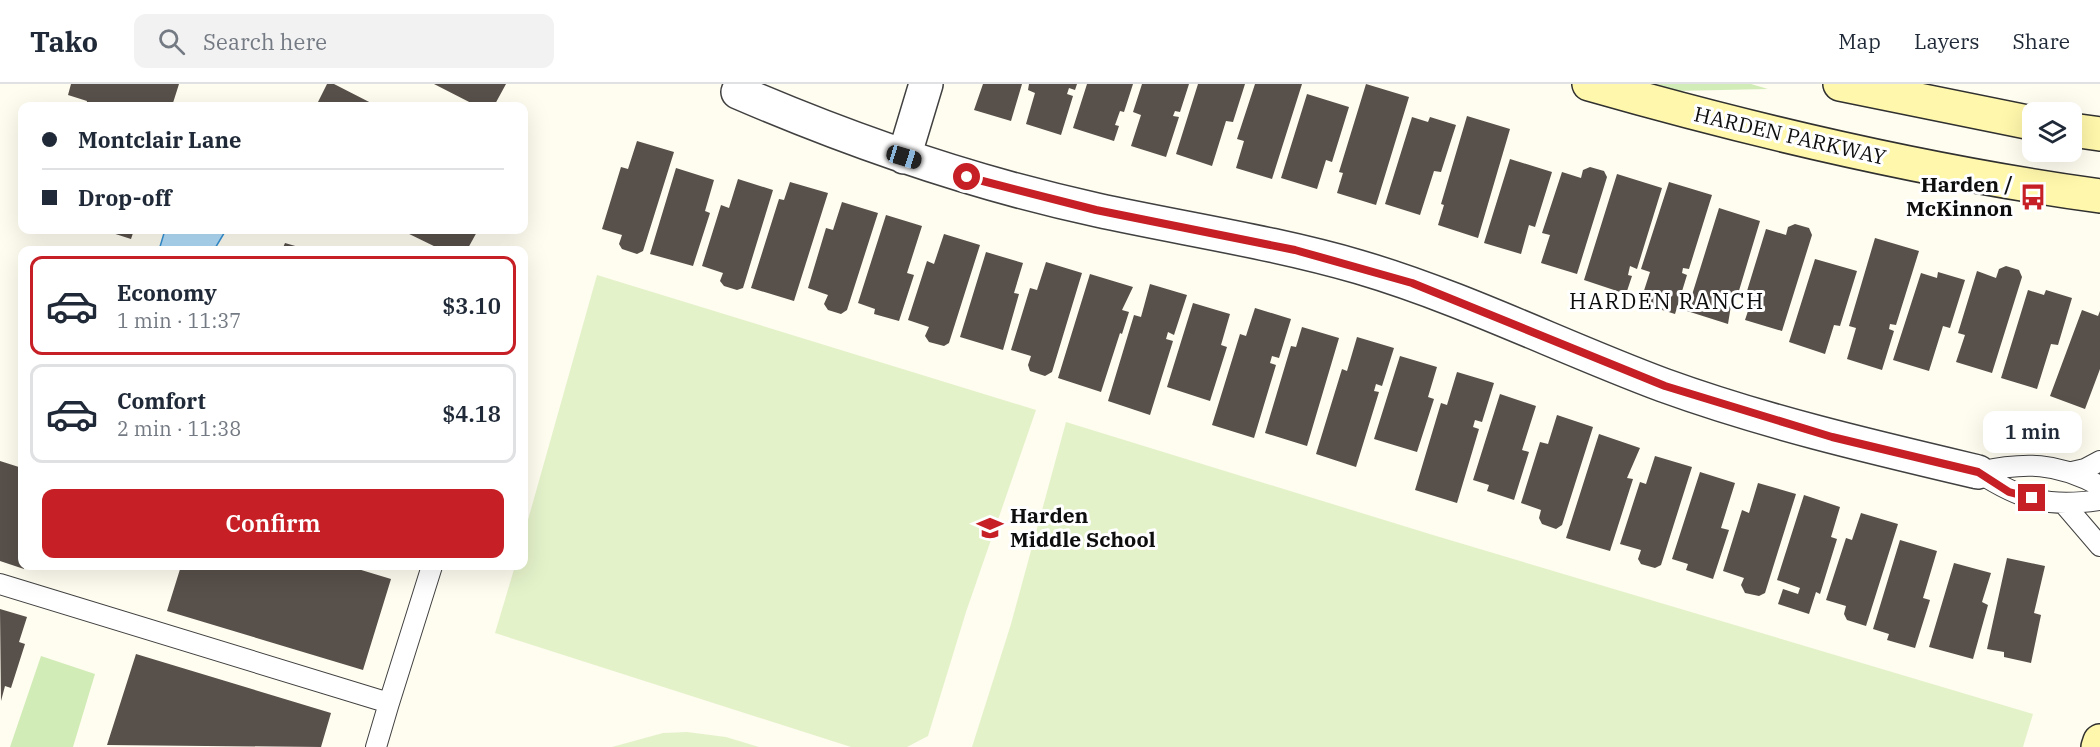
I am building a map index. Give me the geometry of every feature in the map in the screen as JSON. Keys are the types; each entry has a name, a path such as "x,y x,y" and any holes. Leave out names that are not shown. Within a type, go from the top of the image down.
{"street":[{"path":"904,157 926,84"},
{"name":"HARDEN PARKWAY","path":"1589,84 1701,116 1840,149 2008,183 2100,196"},
{"path":"1840,84 2022,121"},
{"path":"738,92 851,139 1038,196 1252,240 1356,266 1451,298 1665,386 1832,437 1978,472"},
{"path":"2082,131 2100,134"},
{"path":"2098,747 2100,741"}],"lane":[{"path":"2072,472 2085,469 2100,461"},
{"path":"1978,472 2020,464 2072,472 2100,486"},
{"path":"1978,472 2014,494 2064,504 2100,500"},
{"path":"2064,504 2100,546"},
{"path":"376,747 431,570"},
{"path":"0,584 389,703"}],"green space":[{"path":"1651,84 1751,84 1768,89 1675,91"},
{"path":"597,275 1036,410 966,612 928,736 907,747 851,747 495,633 514,570 528,570 528,520"},
{"path":"1066,422 1433,535 2033,714 2023,747 972,747 1011,624"},
{"path":"41,656 95,674 73,747 10,747"},
{"path":"687,732 726,737 759,747 612,747 663,733"}],"water":[{"path":"164,234 224,234 216,246 160,246"}],"building":[{"path":"71,84 179,84 173,102 87,102 68,95"},
{"path":"327,84 334,84 369,102 318,102"},
{"path":"434,84 506,84 496,102 469,102"},
{"path":"983,84 1022,84 1011,121 974,110"},
{"path":"1029,84 1077,84 1075,90 1069,88 1067,94 1073,96 1061,135 1026,124 1035,93 1028,90"},
{"path":"1087,84 1133,84 1124,112 1120,111 1115,125 1119,126 1114,141 1073,128"},
{"path":"1142,84 1189,84 1180,112 1175,111 1173,116 1179,117 1166,157 1131,146 1141,115 1133,112"},
{"path":"1198,84 1245,84 1233,122 1226,121 1212,166 1176,154"},
{"path":"1255,84 1302,84 1272,179 1236,168 1244,141 1237,139"},
{"path":"1366,84 1409,97 1376,205 1337,193 1343,173 1339,172"},
{"path":"1307,94 1349,107 1332,162 1326,160 1317,189 1281,178"},
{"path":"1467,116 1510,129 1478,238 1438,225 1444,205 1441,204"},
{"path":"1412,117 1428,122 1430,117 1456,125 1441,172 1434,171 1420,215 1385,204"},
{"path":"637,141 674,152 643,251 637,254 622,249 619,244 622,235 602,229 621,167 628,169"},
{"path":"1510,159 1552,172 1535,227 1529,225 1521,254 1484,243"},
{"path":"1590,167 1604,171 1607,177 1577,274 1541,263 1550,235 1542,233 1562,172 1581,178 1583,170"},
{"path":"676,168 714,180 705,211 710,213 693,266 650,254"},
{"path":"1617,174 1662,188 1637,269 1630,266 1628,275 1632,276 1626,294 1584,280"},
{"path":"738,179 773,190 743,288 737,290 724,286 720,281 723,273 702,266 721,205 729,208"},
{"path":"790,182 828,193 794,301 751,288 779,199 784,200"},
{"path":"1669,182 1712,195 1689,269 1683,268 1682,273 1687,275 1675,314 1640,303 1650,272 1641,269"},
{"path":"842,202 878,213 847,310 841,314 828,310 824,304 828,295 808,288 826,228 833,230"},
{"path":"1719,208 1760,221 1738,294 1733,293 1728,324 1687,311"},
{"path":"886,215 922,226 907,273 914,275 899,321 874,314 875,309 858,303"},
{"path":"1795,224 1809,228 1812,235 1782,331 1745,320 1754,293 1747,291 1766,229 1786,235 1788,227"},
{"path":"115,234 133,234 131,239"},
{"path":"409,234 476,234 469,246 434,246"},
{"path":"944,234 980,245 949,343 944,346 929,342 925,336 929,327 908,320 927,261 934,264"},
{"path":"1875,238 1919,251 1896,325 1890,324 1889,329 1894,331 1882,370 1847,359 1856,328 1849,326"},
{"path":"986,252 1023,263 1014,293 1019,294 1003,350 960,337"},
{"path":"1815,259 1857,271 1840,326 1834,325 1825,354 1789,342"},
{"path":"1046,262 1082,273 1052,372 1045,376 1030,371 1028,365 1031,356 1011,350 1030,288 1037,290"},
{"path":"2006,266 2019,270 2022,277 1992,373 1956,362 1965,335 1958,333 1977,271 1996,278 1999,269"},
{"path":"1938,272 1965,280 1950,328 1943,326 1929,371 1893,360 1921,273 1937,278"},
{"path":"1090,274 1133,287 1122,310 1129,312 1101,392 1058,378"},
{"path":"1150,284 1187,295 1174,335 1168,332 1166,339 1173,341 1150,415 1108,401 1134,315 1141,317"},
{"path":"2028,290 2044,295 2046,290 2072,298 2058,345 2051,344 2037,389 2001,378"},
{"path":"1193,303 1230,314 1221,345 1227,347 1210,401 1167,387"},
{"path":"1255,308 1291,319 1279,358 1272,356 1270,363 1276,365 1254,438 1212,425 1240,334 1246,336"},
{"path":"2082,310 2098,316 2100,311 2100,369 2085,409 2050,396"},
{"path":"1302,327 1339,338 1307,446 1265,433 1291,346 1296,347"},
{"path":"1357,337 1394,348 1382,386 1376,384 1374,391 1379,392 1356,467 1316,454 1342,369 1347,371"},
{"path":"1400,356 1437,367 1428,397 1434,399 1417,452 1374,439"},
{"path":"1457,372 1494,383 1482,422 1475,420 1473,427 1479,429 1457,503 1415,490 1441,403 1447,405"},
{"path":"1500,394 1536,406 1522,450 1529,452 1514,500 1487,491 1489,485 1473,480"},
{"path":"1557,415 1593,427 1562,525 1556,529 1542,524 1539,518 1541,510 1521,503 1540,442 1548,444"},
{"path":"1599,434 1640,448 1627,478 1633,479 1610,551 1566,538"},
{"path":"1655,456 1692,467 1661,565 1655,568 1641,564 1638,559 1641,550 1620,544 1640,482 1646,484"},
{"path":"0,461 18,467 18,567 0,561"},
{"path":"1700,472 1735,483 1721,528 1729,530 1713,579 1686,570 1688,564 1672,559"},
{"path":"1758,483 1796,494 1765,593 1759,596 1745,593 1741,585 1744,578 1723,571 1742,510 1749,513"},
{"path":"1804,495 1840,507 1831,537 1837,539 1820,594 1816,592 1809,614 1778,604 1783,589 1798,594 1800,588 1777,580"},
{"path":"1861,513 1898,524 1866,626 1847,620 1844,614 1846,606 1826,600 1846,538 1852,540"},
{"path":"1900,540 1937,551 1923,598 1930,600 1915,648 1887,640 1889,634 1873,629"},
{"path":"2007,558 2045,566 2034,613 2041,615 2031,663 2004,657 2004,652 1987,649"},
{"path":"1954,563 1991,573 1982,602 1988,605 1973,659 1929,647"},
{"path":"180,570 361,570 391,579 363,670 167,611"},
{"path":"0,609 27,617 19,642 25,644 11,688 5,686 1,701"},
{"path":"136,654 331,713 321,747 107,745"}],"place":[{"name":"Harden / McKinnon","path":"2033,197"},
{"name":"Harden Middle School","path":"990,528"}],"district":[{"name":"HARDEN RANCH","path":"1667,301"}],"route":[{"path":"967,177 1096,210 1242,238 1356,266 1412,283 1665,386 1832,437 1978,472 2009,492 2032,498"}]}
